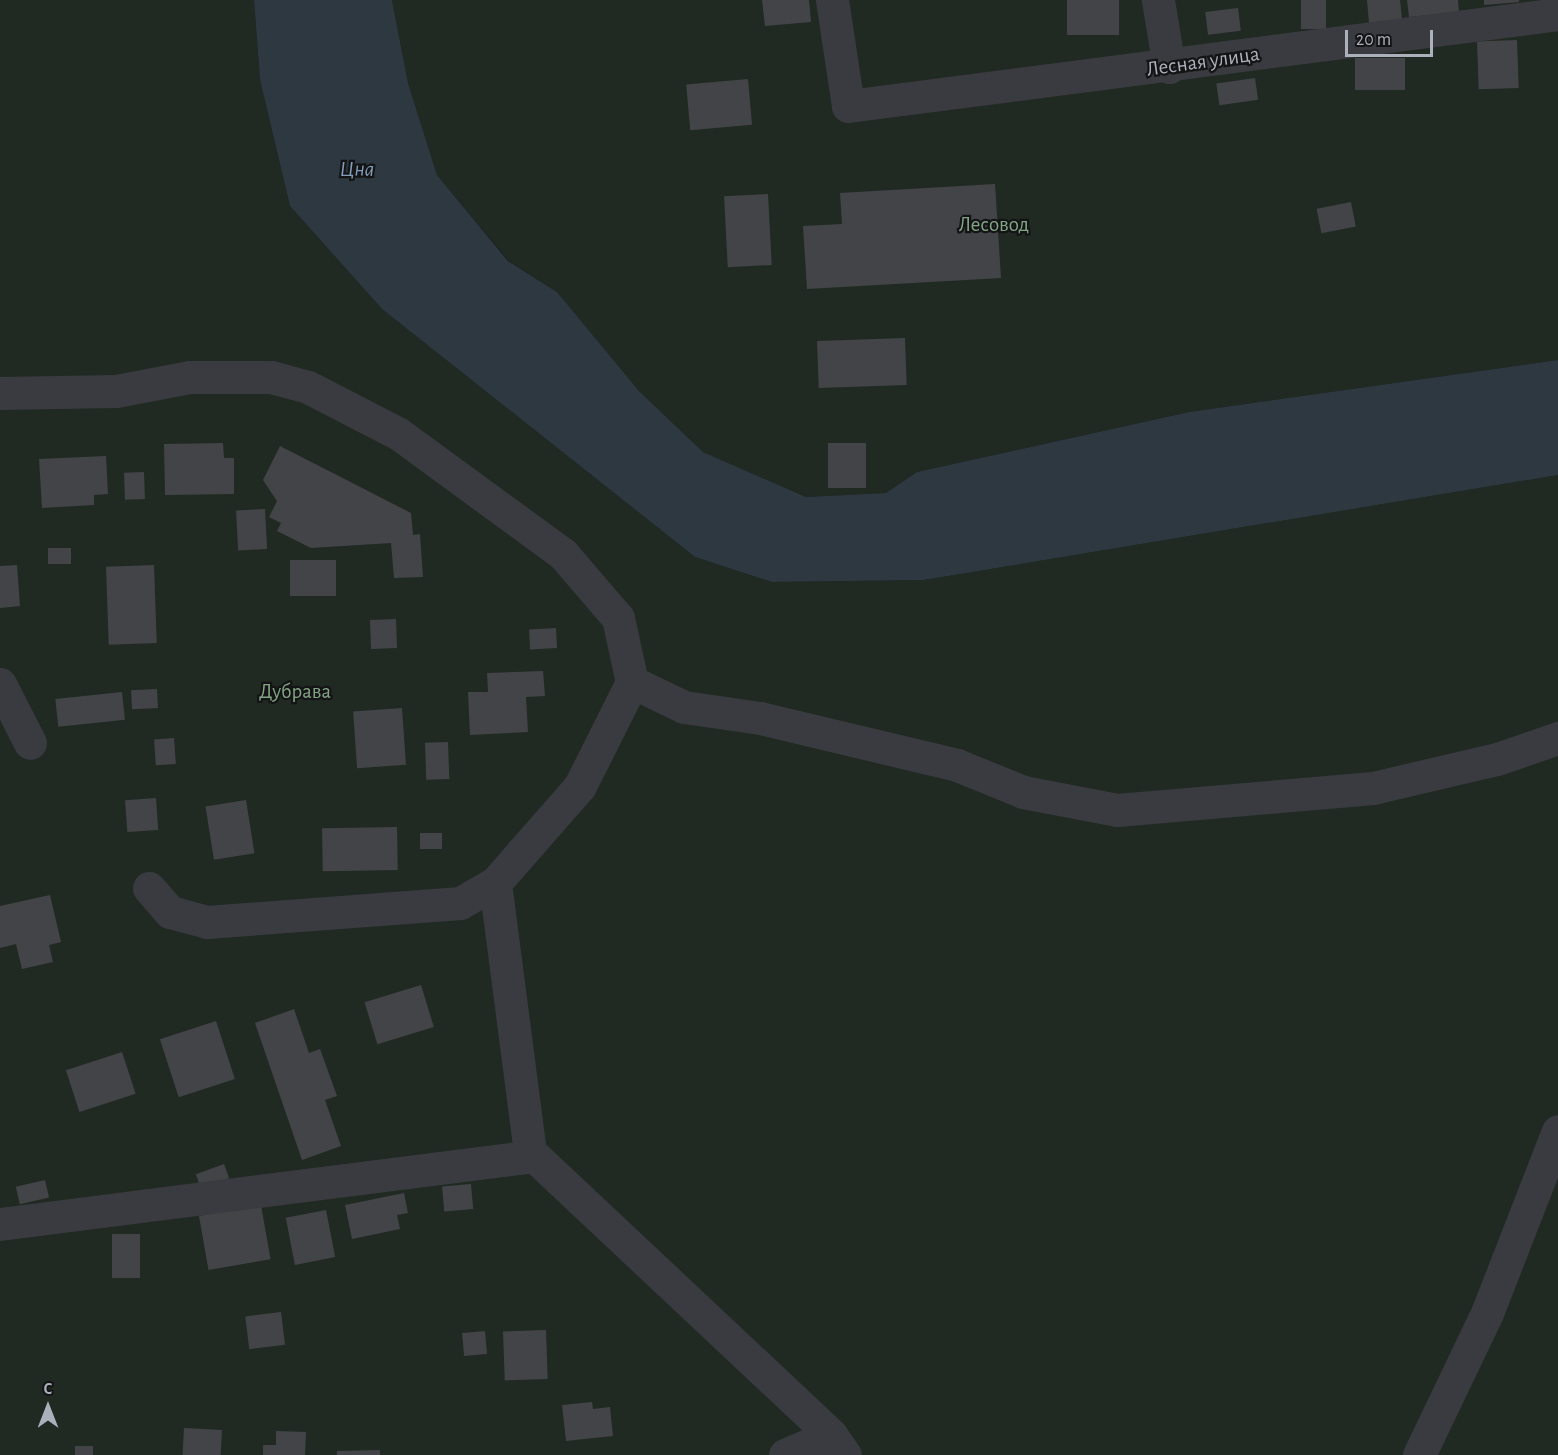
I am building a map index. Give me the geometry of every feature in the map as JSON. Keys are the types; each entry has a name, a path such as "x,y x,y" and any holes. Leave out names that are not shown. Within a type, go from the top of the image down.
{"street":[{"name":"Лесная улица","path":"832,0 848,106 1169,67 1558,14"},
{"path":"1158,0 1169,67"},
{"path":"0,393 116,391 190,377 271,377 308,387 399,434 563,554 618,618 632,681 580,786 495,883 460,903 207,922 170,912 149,888"},
{"path":"632,681 684,707 770,720 957,765 1023,792 1117,810 1373,788 1497,759 1558,738"},
{"path":"0,684 30,743"},
{"path":"495,883 534,1156 838,1445"},
{"path":"1419,1455 1487,1314 1558,1131"},
{"path":"0,1224 534,1156"},
{"path":"785,1455 838,1445"}],"green space":[{"name":"Дубрава","path":"0,0 254,0 260,80 290,206 382,309 695,557 772,582 924,580 1558,475 1558,1455 0,1455"},
{"name":"Лесовод","path":"392,0 1558,0 1558,360 1189,412 917,472 886,493 806,497 703,452 639,391 557,292 509,261 437,175 408,83"}],"water":[{"name":"Цна","path":"254,0 392,0 408,83 437,175 508,261 557,292 639,391 703,452 806,497 886,493 917,472 1189,412 1558,360 1558,475 924,580 772,582 695,557 382,309 290,206 260,80"}],"building":[{"path":"762,0 809,0 811,22 765,26"},
{"path":"1067,0 1119,0 1119,35 1067,35"},
{"path":"1301,0 1326,0 1326,29 1301,29"},
{"path":"1367,0 1400,0 1402,19 1369,23"},
{"path":"1407,0 1458,0 1459,12 1409,17"},
{"path":"1484,0 1519,0 1519,2 1484,5"},
{"path":"1238,8 1241,31 1208,35 1205,12"},
{"path":"1517,40 1519,88 1479,89 1477,41"},
{"path":"1355,58 1405,58 1405,90 1355,90"},
{"path":"1255,78 1258,100 1219,105 1216,83"},
{"path":"748,79 752,125 690,130 686,84"},
{"path":"995,184 1001,278 807,289 803,226 842,224 840,193"},
{"path":"768,194 772,265 728,267 724,196"},
{"path":"1351,202 1356,227 1321,233 1317,209"},
{"path":"905,338 907,385 819,388 817,341"},
{"path":"223,443 224,458 234,458 234,494 165,495 164,444"},
{"path":"828,443 866,443 866,488 828,488"},
{"path":"280,446 411,513 413,535 420,534 423,577 394,578 391,543 311,548 277,531 281,523 269,517 277,501 263,480"},
{"path":"106,456 108,494 94,495 94,505 42,508 39,459"},
{"path":"144,472 145,499 125,500 124,473"},
{"path":"265,509 267,549 238,550 236,511"},
{"path":"48,548 71,548 71,564 48,564"},
{"path":"290,560 336,560 336,596 290,596"},
{"path":"17,565 20,606 0,608 0,566"},
{"path":"154,565 157,643 109,645 106,567"},
{"path":"396,619 397,648 371,649 370,620"},
{"path":"556,628 557,648 530,649 529,629"},
{"path":"543,671 545,696 526,697 528,732 470,735 468,692 488,692 487,673"},
{"path":"157,689 158,708 132,709 131,690"},
{"path":"122,692 125,720 58,727 55,699"},
{"path":"402,708 406,765 357,768 353,711"},
{"path":"174,738 176,764 156,765 154,739"},
{"path":"448,742 449,779 426,780 425,743"},
{"path":"156,798 158,830 127,832 125,800"},
{"path":"246,800 254,853 214,860 206,806"},
{"path":"397,827 398,870 323,871 322,828"},
{"path":"420,833 442,833 442,849 420,849"},
{"path":"50,895 61,942 49,945 53,962 22,969 16,944 0,948 0,906"},
{"path":"421,985 434,1027 377,1044 365,1002"},
{"path":"294,1009 309,1053 320,1049 337,1096 325,1100 341,1146 302,1160 255,1023"},
{"path":"216,1021 235,1079 179,1097 160,1039"},
{"path":"122,1052 136,1094 79,1112 66,1070"},
{"path":"224,1164 229,1178 201,1188 196,1174"},
{"path":"45,1180 49,1198 20,1204 16,1187"},
{"path":"471,1184 473,1209 444,1211 442,1187"},
{"path":"404,1193 408,1213 397,1215 400,1229 352,1239 345,1205"},
{"path":"261,1205 271,1259 209,1270 199,1216"},
{"path":"326,1210 335,1257 295,1265 286,1218"},
{"path":"112,1234 140,1234 140,1278 112,1278"},
{"path":"281,1312 285,1345 249,1349 245,1316"},
{"path":"546,1330 548,1379 505,1380 503,1332"},
{"path":"485,1331 487,1354 464,1356 462,1333"},
{"path":"592,1402 593,1409 610,1407 613,1436 566,1441 562,1405"},
{"path":"184,1428 222,1430 221,1455 183,1455"},
{"path":"276,1431 306,1432 305,1455 263,1455 263,1445 276,1445"},
{"path":"75,1446 93,1446 93,1455 75,1455"},
{"path":"380,1450 380,1455 337,1455 337,1451"}]}
